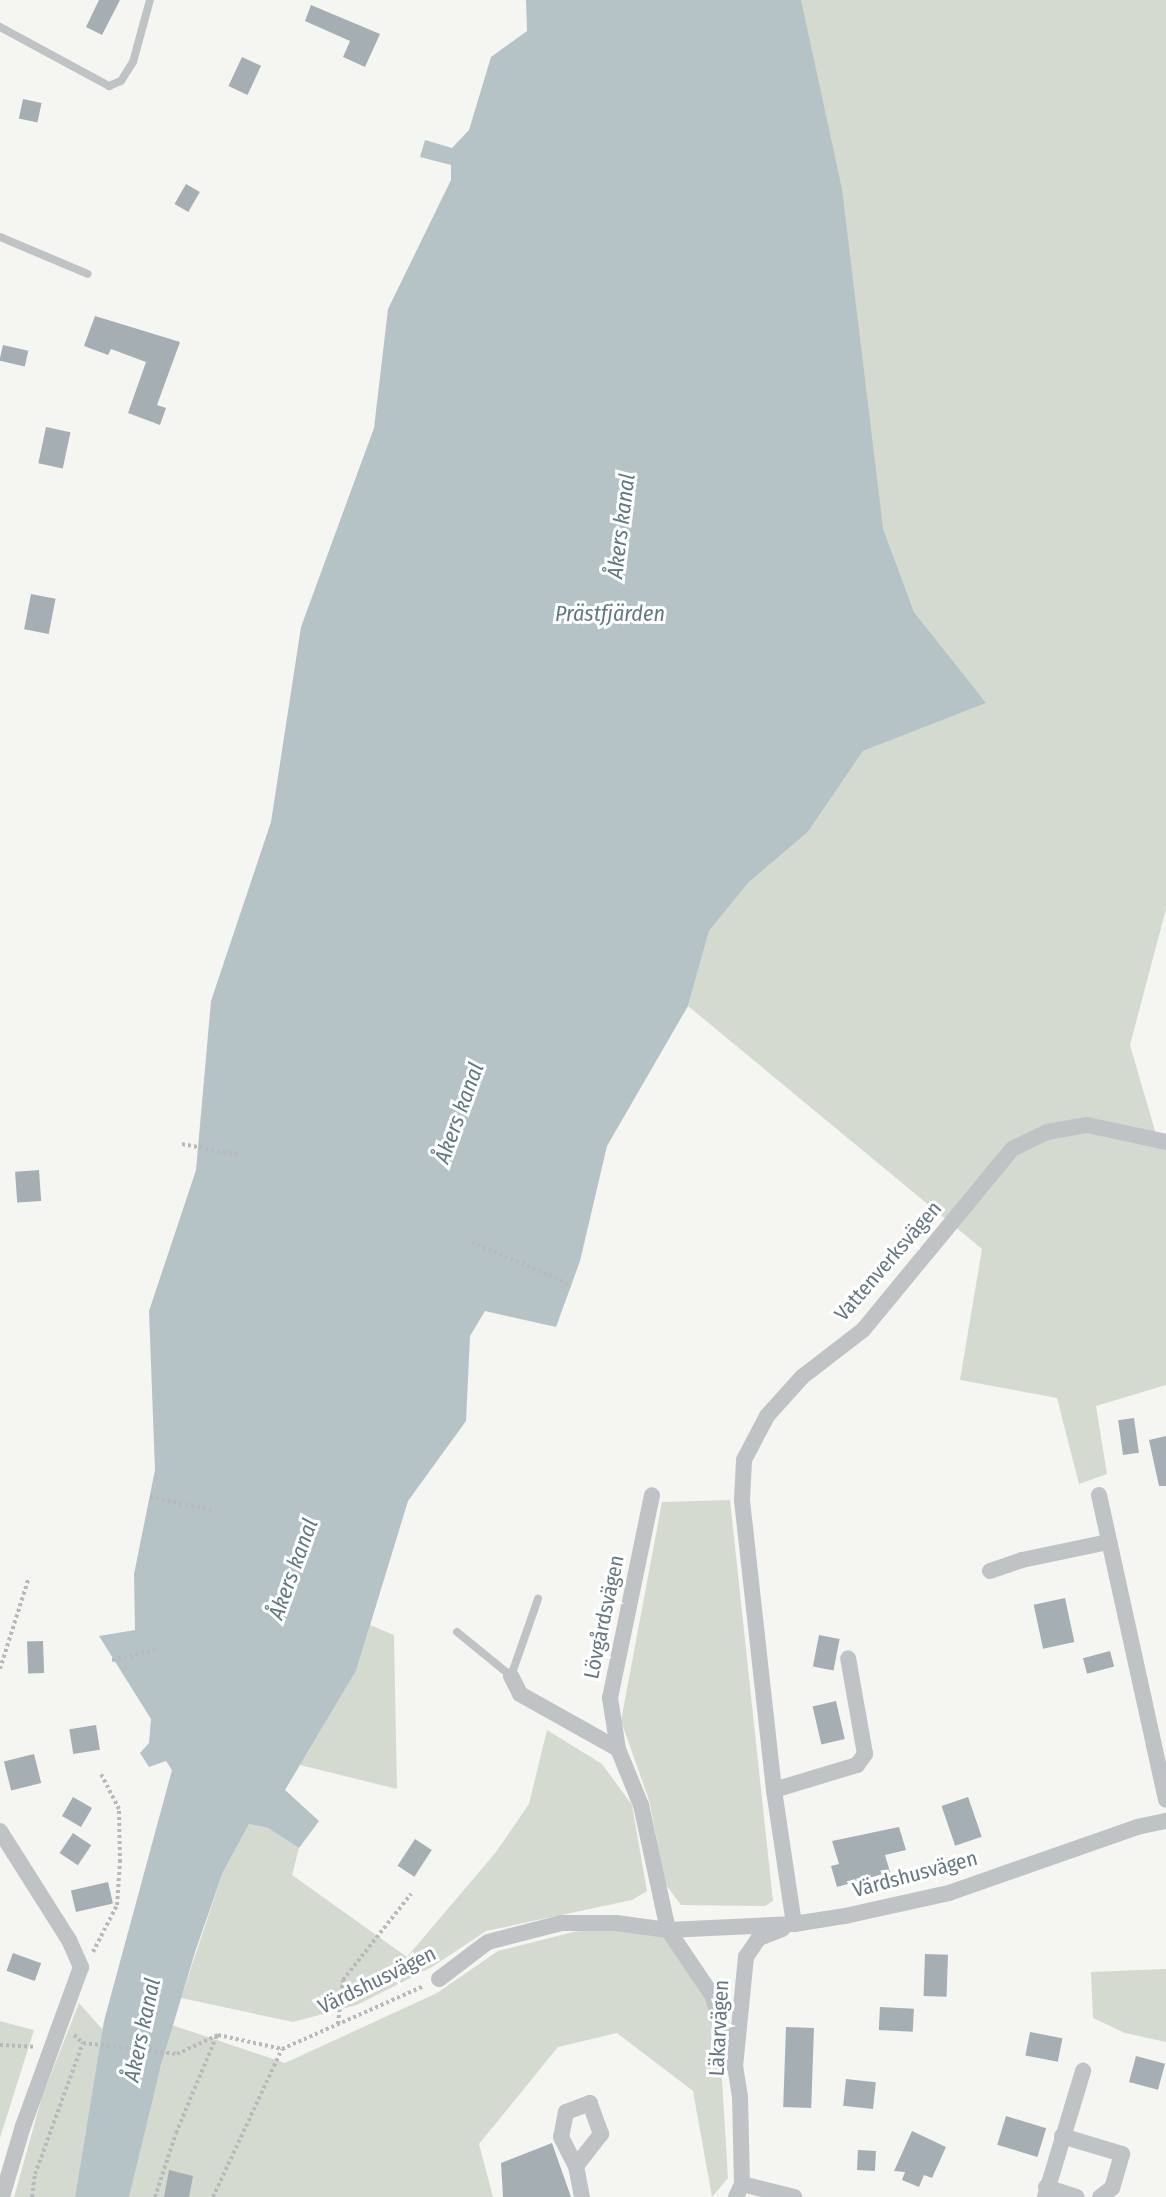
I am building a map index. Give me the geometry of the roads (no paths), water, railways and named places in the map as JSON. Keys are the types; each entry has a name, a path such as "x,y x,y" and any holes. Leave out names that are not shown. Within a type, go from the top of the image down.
{"street":[{"name":"Vattenverksvägen","path":"794,1924 774,1791 742,1500 744,1460 767,1416 802,1377 863,1330 1012,1149 1047,1132 1088,1125 1166,1142"},
{"name":"Lövgårdsvägen","path":"652,1495 610,1698 618,1749 641,1805 668,1930"},
{"path":"1099,1495 1166,1800"},
{"path":"990,1571 1022,1560 1108,1542"},
{"path":"774,1791 857,1765 865,1754 848,1658"},
{"path":"511,1676 520,1694 618,1749"},
{"name":"Värdshusvägen","path":"439,1979 488,1942 562,1923 616,1923 668,1930 794,1924 949,1893 1137,1827 1166,1821"},
{"path":"0,1831 69,1940 81,1967 23,2126 2,2197"},
{"name":"Läkarvägen","path":"739,2191 740,2097 735,2067 746,1957 759,1938 794,1924"},
{"path":"668,1930 712,1995 735,2067"},
{"path":"1076,2197 1045,2192 1083,2071"},
{"path":"1062,2136 1122,2154 1112,2188 1100,2197"},
{"path":"576,2166 582,2197"},
{"path":"739,2191 795,2197"}],"lane":[{"path":"0,27 109,86 121,81 132,62 150,0"},
{"path":"0,237 88,274"},
{"path":"457,1632 511,1676 538,1599"}],"water":[{"name":"Prästfjärden","path":"526,0 801,0 842,189 883,528 914,612 986,703 863,751 808,832 749,882 709,931 688,1006 607,1146 580,1261 556,1327 485,1311 470,1336 466,1421 408,1501 356,1671 285,1790 319,1821 299,1848 268,1828 249,1824 223,1872 196,1949 161,2065 129,2197 75,2197 104,2021 172,1770 166,1761 149,1767 140,1753 149,1743 151,1719 99,1636 135,1630 134,1574 155,1470 149,1311 196,1170 211,1001 271,822 301,627 374,428 388,309 451,180 451,165 420,157 425,140 452,148 469,130 491,57 527,31"}],"water label":[{"name":"Åkers kanal","path":"621,526"},
{"name":"Åkers kanal","path":"459,1113"},
{"name":"Åkers kanal","path":"293,1569"},
{"name":"Åkers kanal","path":"142,2030"}]}
